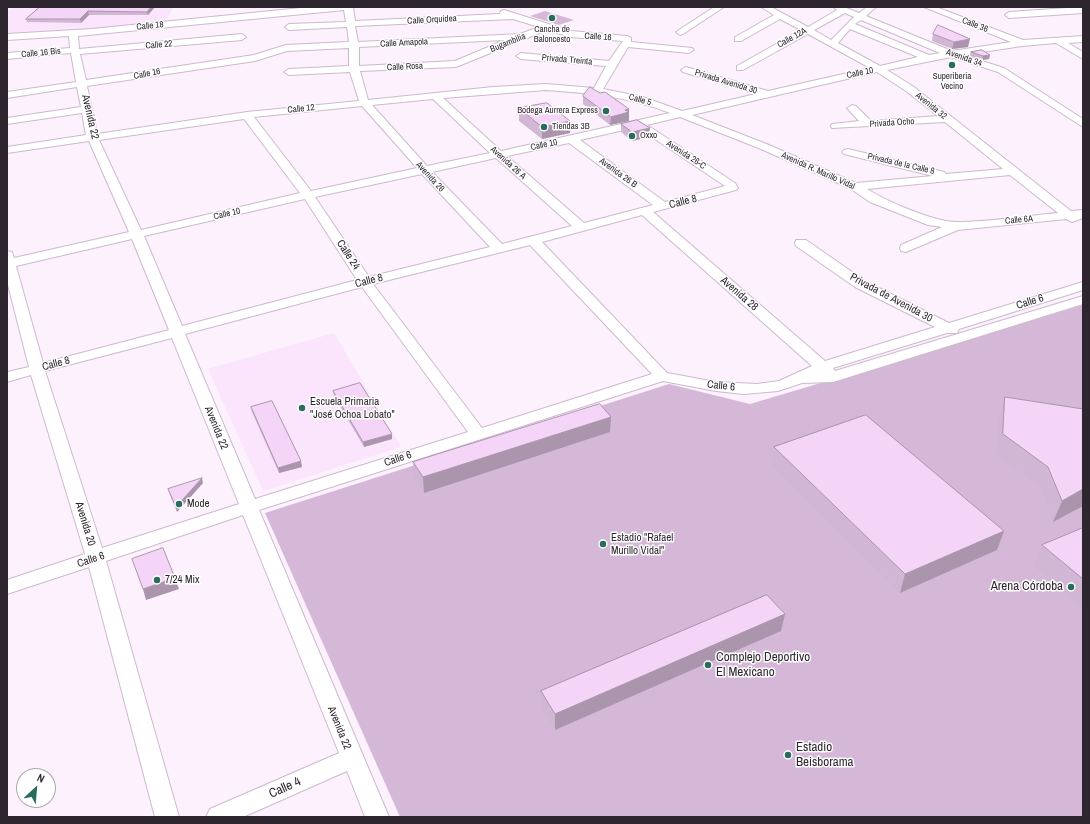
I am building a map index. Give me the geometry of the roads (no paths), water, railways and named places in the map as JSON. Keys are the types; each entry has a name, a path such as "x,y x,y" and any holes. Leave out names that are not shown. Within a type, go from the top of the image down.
{"street":[{"name":"Calle 18","path":"7,37 73,34 294,8 348,7"},
{"path":"348,7 354,45 354,69 364,102"},
{"name":"Bugambilia","path":"486,7 546,27"},
{"path":"680,32 720,7"},
{"name":"Avenida 32","path":"764,7 878,69 910,89 1068,215 1083,225"},
{"path":"832,44 849,25 872,7"},
{"name":"Calle 36","path":"928,7 1022,43"},
{"name":"Avenida 34","path":"840,9 950,54 1001,70 1083,124"},
{"name":"Calle 12A","path":"740,68 840,9"},
{"path":"1009,15 1077,9"},
{"name":"Calle Orquídea","path":"289,27 513,16"},
{"path":"738,39 779,16"},
{"path":"849,25 928,58"},
{"name":"Bugambilia","path":"456,64 546,27"},
{"name":"Calle 16","path":"546,27 570,34 690,50"},
{"name":"Avenida 22","path":"73,34 92,137 137,235 178,332 248,507 377,817"},
{"name":"Calle 22","path":"75,51 242,37"},
{"name":"Calle Amapola","path":"286,48 522,37"},
{"name":"Calle 10","path":"8,261 137,235 308,195 681,115 765,94 928,58 1022,43 1083,39"},
{"path":"1057,40 1083,56"},
{"name":"Privada Treinta","path":"597,91 627,41"},
{"name":"Calle 16","path":"7,95 82,85 146,73 254,58 286,48"},
{"name":"Calle 16 Bis","path":"7,56 75,51"},
{"name":"Privada Treinta","path":"521,56 612,64"},
{"name":"Calle Rosa","path":"289,72 354,69 438,70 456,64"},
{"name":"Privada Avenida 30","path":"686,70 765,94"},
{"name":"Calle 12","path":"7,150 247,115 364,102 522,88 597,91"},
{"name":"Calle 5","path":"597,91 639,99 681,115"},
{"name":"Avenida 26 A","path":"435,96 582,228"},
{"name":"Avenida 26","path":"364,102 424,171 499,249"},
{"path":"852,108 868,124"},
{"path":"7,121 88,109"},
{"name":"Calle 24","path":"247,115 308,195 365,282 478,434"},
{"name":"Avenida R. Marillo Vidal","path":"681,115 765,148 855,187 874,199 932,222 955,226"},
{"name":"Privada Ocho","path":"836,126 947,119"},
{"name":"Avenida 26-C","path":"639,124 731,185 732,188"},
{"name":"Avenida 26 B","path":"571,139 664,207"},
{"name":"Privada de la Calle 8","path":"848,152 953,176"},
{"path":"855,187 1013,171"},
{"name":"Calle 8","path":"7,377 365,282 645,212 732,188"},
{"name":"Avenida 28","path":"645,212 833,377"},
{"name":"Calle 6A","path":"955,226 1083,214"},
{"path":"906,248 955,226"},
{"path":"533,240 662,376"},
{"name":"Privada de Avenida 30","path":"801,243 860,284 948,327 962,337"},
{"name":"Avenida 20","path":"8,261 37,369 96,558 167,817"},
{"name":"Calle 6","path":"7,587 248,507 662,376 705,385 749,389 772,387 795,380 822,367 1083,286"},
{"name":"Calle 6","path":"795,380 833,377 1083,300"},
{"name":"Calle 4","path":"218,817 352,758"}],"place":[{"name":"Cancha de Baloncesto","path":"552,18"},
{"name":"Superiberia Vecino","path":"952,65"},
{"name":"Bodega Aurrera Express","path":"606,111"},
{"name":"Tiendas 3B","path":"544,127"},
{"name":"Oxxo","path":"632,136"},
{"name":"Escuela Primaria \"José Ochoa Lobato\"","path":"302,408"},
{"name":"Mode","path":"179,504"},
{"name":"Estadio \"Rafael Murillo Vidal\"","path":"603,544"},
{"name":"7/24 Mix","path":"157,580"},
{"name":"Arena Córdoba","path":"1071,587"},
{"name":"Complejo Deportivo El Mexicano","path":"708,665"},
{"name":"Estadio Beisborama","path":"788,755"}]}
